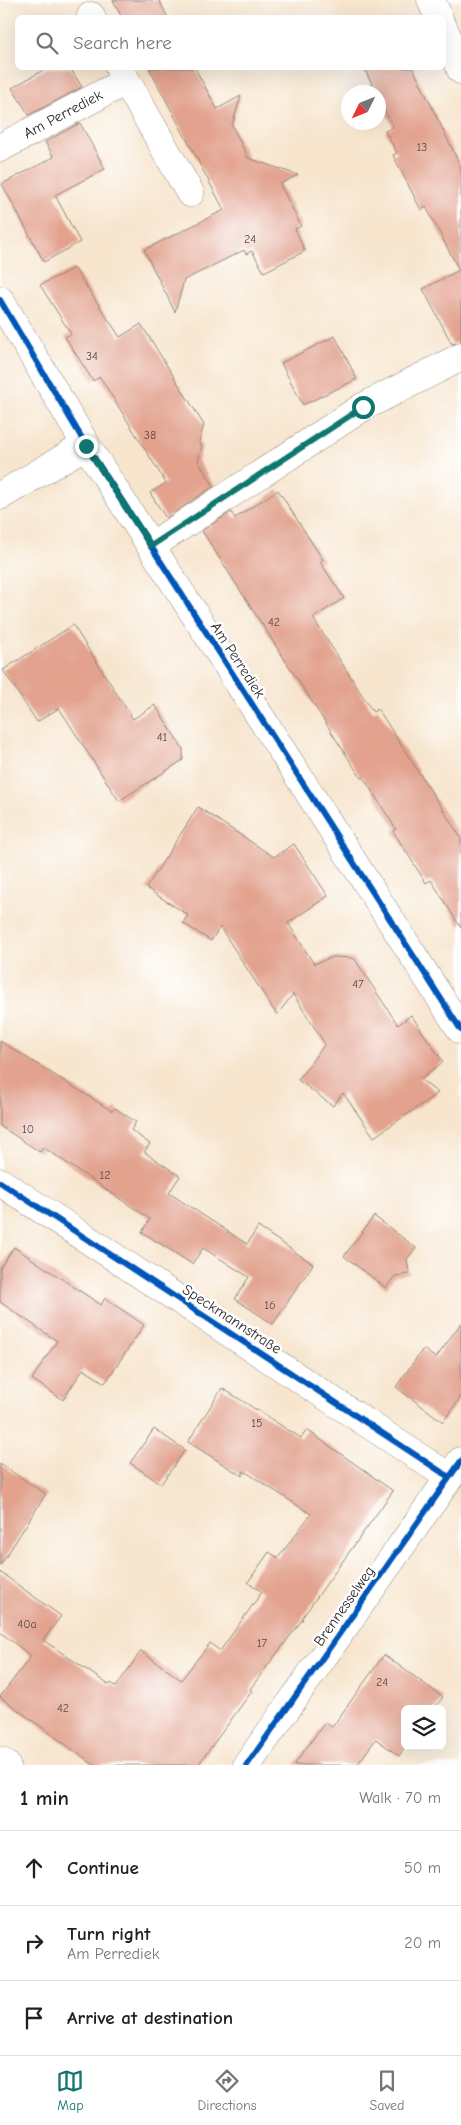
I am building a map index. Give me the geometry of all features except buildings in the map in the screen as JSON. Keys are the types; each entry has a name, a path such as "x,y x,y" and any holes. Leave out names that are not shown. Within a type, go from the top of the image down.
{"street":[{"path":"431,0 438,15"},
{"path":"446,34 461,70"},
{"name":"Am Perrediek","path":"0,148 123,74 190,193"},
{"name":"Am Perrediek","path":"0,300 86,446 461,1030"},
{"path":"151,546 363,407 461,357"},
{"path":"0,496 86,446"},
{"name":"Speckmannstraße","path":"0,1182 455,1469"},
{"name":"Brennesselweg","path":"247,1765 455,1469"},
{"path":"0,1761 6,1765"}],"cycle path":[{"path":"0,300 86,445 461,1030"},
{"path":"0,1182 449,1477"},
{"path":"247,1765 461,1461"}],"route":[{"path":"86,446 151,546 363,407"}]}
